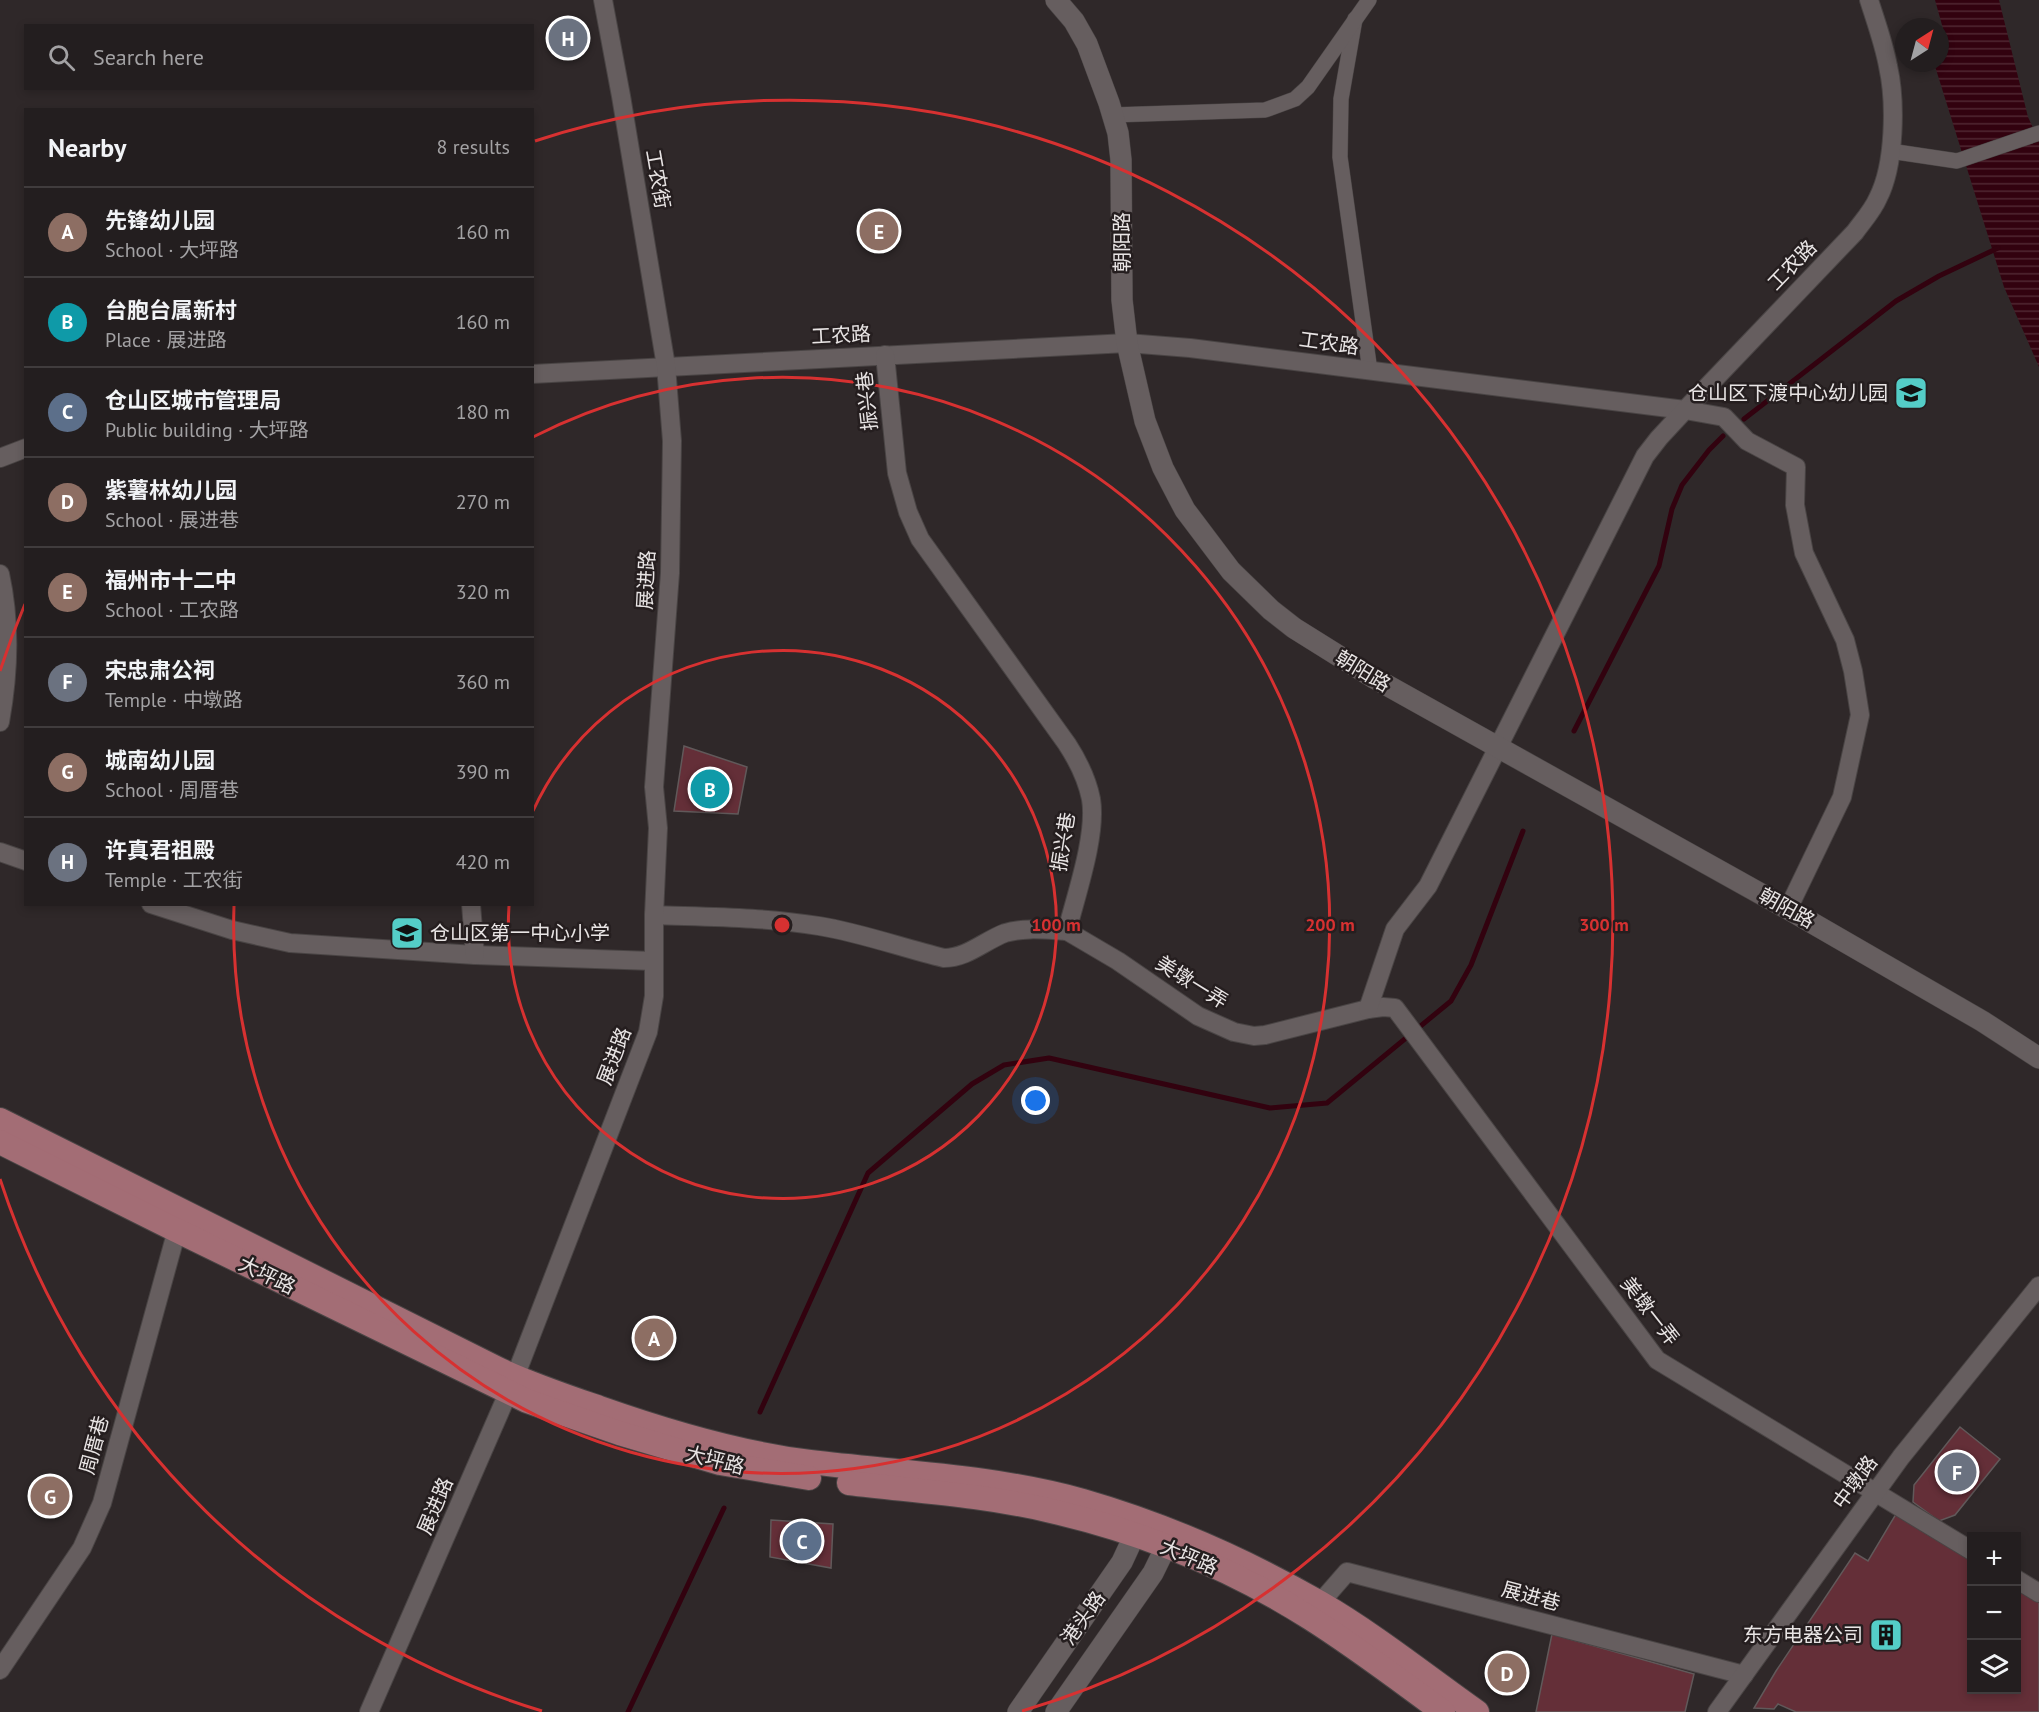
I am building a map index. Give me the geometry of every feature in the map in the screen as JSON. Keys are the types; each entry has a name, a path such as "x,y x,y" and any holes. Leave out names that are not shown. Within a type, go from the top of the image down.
{"main road":[{"name":"朝阳路","path":"1056,0 1081,32 1118,134 1121,160 1122,300 1126,343 1144,421 1163,468 1199,530 1231,571 1271,610 1319,644 1374,678 1788,909 1982,1021 2039,1058"},
{"path":"0,1120 179,1221"},
{"path":"0,1142 179,1221"},
{"name":"大坪路","path":"179,1221 511,1385 663,1429 723,1455 1023,1505 1139,1528 1170,1539 1204,1561 1294,1608 1443,1712"},
{"name":"港头路","path":"1018,1712 1122,1562 1139,1528"},
{"path":"1170,1539 1226,1552 1320,1603 1477,1712"},
{"name":"港头路","path":"1056,1712 1153,1573 1170,1539"}],"street":[{"name":"工农街","path":"603,0 666,366"},
{"path":"1112,116 1253,111 1287,103 1308,87 1370,0"},
{"name":"工农路","path":"534,374 1126,343 1190,348 1685,410 1858,227 1878,200 1890,151 1892,93 1885,53 1869,0"},
{"path":"1355,19 1341,99 1340,157 1370,371"},
{"path":"1890,151 1958,161 2039,134"},
{"name":"振兴巷","path":"885,355 897,473 908,512 920,539 1068,744 1086,782 1091,801 1091,827 1067,931"},
{"name":"展进路","path":"369,1712 399,1648 511,1385 648,1032 654,996 654,915 658,828 654,787 670,573 672,441 666,366"},
{"path":"1368,1009 1395,929 1428,886 1645,456 1685,410 1724,417 1747,441 1796,467 1795,505 1804,553 1845,640 1851,660 1860,707 1845,790 1788,909"},
{"path":"0,458 24,448"},
{"path":"0,574 9,649 1,712"},
{"path":"0,852 24,860"},
{"path":"157,906 232,930 290,943 475,955 653,961"},
{"path":"471,906 475,955"},
{"path":"654,915 783,921 819,926 854,933 944,958 964,955 988,940 1008,932 1030,929 1067,931"},
{"name":"美墩一弄","path":"1067,931 1118,961 1198,1016 1244,1034 1266,1035 1368,1009 1389,1006 1395,1008 1657,1360 1967,1549"},
{"name":"周厝巷","path":"0,1670 7,1644 72,1563 82,1548 102,1503 179,1221"},
{"name":"中墩路","path":"1717,1712 1901,1457 2039,1286"},
{"name":"展进巷","path":"1320,1603 1347,1572 1744,1675"},
{"path":"2021,1582 2039,1593"}],"shaded area":[{"path":"1935,0 1999,0 2028,117 2039,141 2039,367 2004,287 1937,72 1949,72 1949,18 1940,18"}],"building":[{"path":"684,746 747,767 738,814 674,811"},
{"path":"1960,1427 2000,1459 1955,1515 1939,1521 1913,1502 1914,1485"},
{"name":"东方电器公司","path":"1896,1514 1967,1555 1967,1694 2021,1694 2021,1588 2039,1598 2039,1712 1796,1712 1778,1704 1774,1709 1754,1708 1855,1553 1868,1561"},
{"path":"771,1520 833,1524 831,1568 770,1557"},
{"path":"1552,1634 1694,1674 1685,1712 1536,1712"}],"waterway":[{"path":"1744,419 1896,301 1939,276 1998,248"},
{"path":"1574,731 1659,566 1672,509 1682,485 1723,436"},
{"path":"760,1412 868,1173 972,1084 1004,1065 1049,1058 1270,1108 1327,1103 1451,1001 1471,965 1523,831"},
{"path":"628,1712 724,1508"}],"place":[{"name":"许真君祖殿","path":"568,38"},
{"name":"福州市十二中","path":"879,231"},
{"name":"仓山区下渡中心幼儿园","path":"1911,393"},
{"name":"台胞台属新村","path":"710,789"},
{"name":"仓山区第一中心小学","path":"407,933"},
{"name":"先锋幼儿园","path":"654,1338"},
{"name":"宋忠肃公祠","path":"1957,1472"},
{"name":"城南幼儿园","path":"50,1496"},
{"name":"仓山区城市管理局","path":"802,1541"},
{"name":"东方电器公司","path":"1886,1635"},
{"name":"紫薯林幼儿园","path":"1507,1673"}]}
